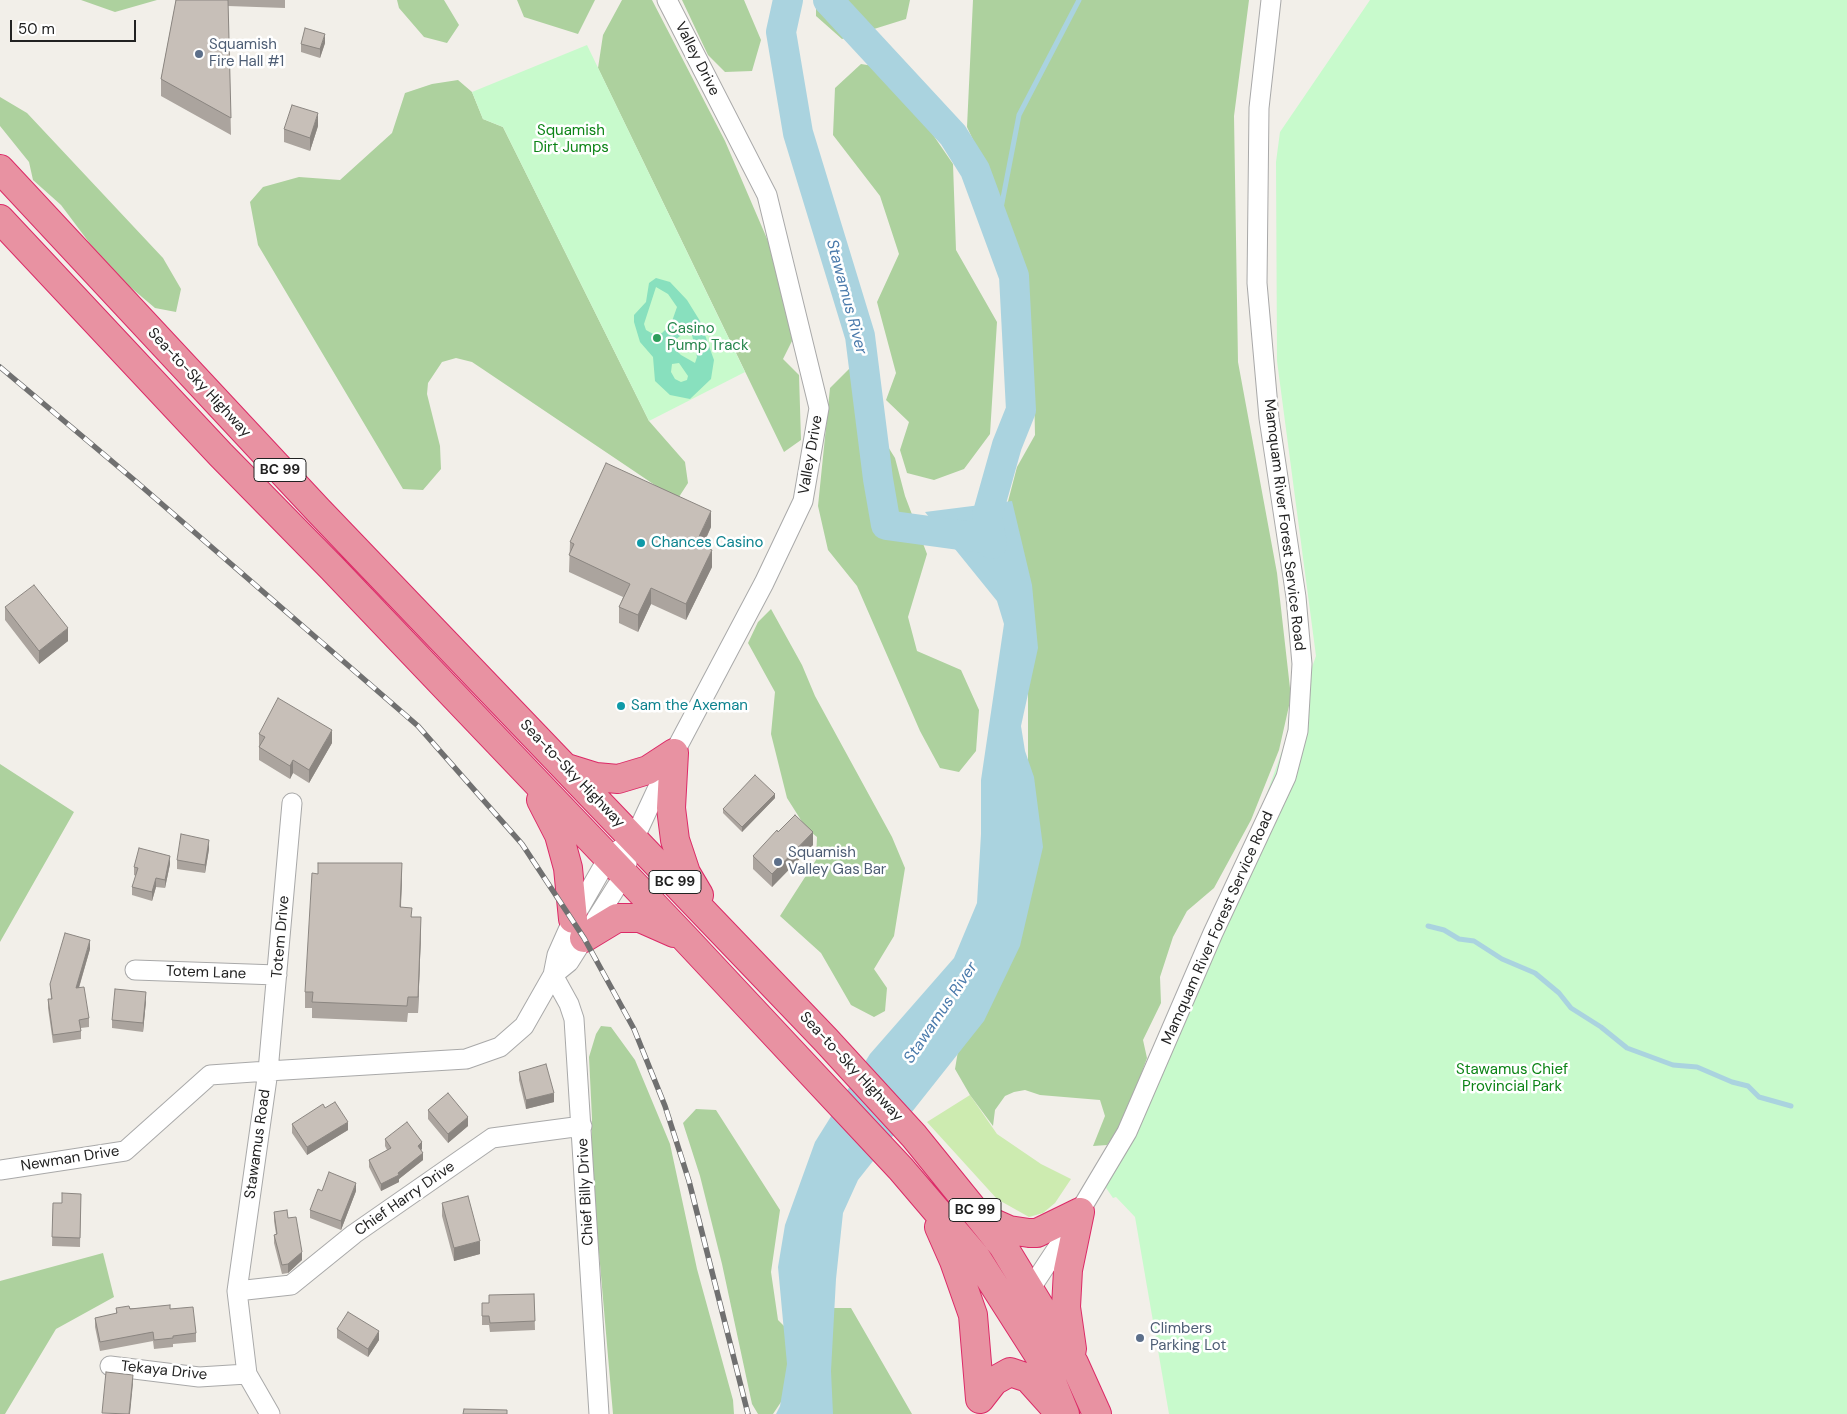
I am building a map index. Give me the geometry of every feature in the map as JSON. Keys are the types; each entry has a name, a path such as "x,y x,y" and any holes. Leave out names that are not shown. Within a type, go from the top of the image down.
{"highway":[{"name":"Sea-to-Sky Highway","path":"0,168 305,496 716,924 914,1136 1003,1246 1074,1363 1097,1414"},
{"name":"Sea-to-Sky Highway","path":"0,219 221,455 332,568 684,937 901,1169 976,1257 1044,1365 1065,1414"},
{"path":"565,767 596,777 618,779 648,770 674,753"},
{"path":"674,753 671,808 675,840 686,873 716,924"},
{"path":"530,776 559,835 568,868 579,928 617,918 640,918 684,937"},
{"path":"924,1195 954,1261 973,1315 980,1399 994,1381 1010,1372 1028,1378 1060,1414"},
{"path":"981,1217 1009,1230 1029,1233 1044,1230 1080,1212"},
{"path":"1074,1363 1066,1307 1068,1270 1080,1212"}],"street":[{"name":"Valley Drive","path":"616,866 634,839 674,753 764,583 803,500 819,408 767,195 667,0"},
{"name":"Mamquam River Forest Service Road","path":"1014,1316 1080,1212 1127,1132 1213,933 1286,777 1298,731 1302,664 1296,597 1269,418 1257,283 1259,108 1271,0"},
{"name":"Totem Drive","path":"268,1071 292,803"},
{"name":"Stawamus Road","path":"270,1414 247,1374 237,1291 268,1071 466,1059 500,1048 524,1026 553,975 569,962 579,928 616,866"},
{"name":"Totem Lane","path":"135,970 277,975"},
{"name":"Chief Billy Drive","path":"553,975 569,1004 574,1019 599,1414"},
{"name":"Newman Drive","path":"0,1170 125,1151 210,1075 268,1071"},
{"name":"Chief Harry Drive","path":"237,1291 292,1285 354,1234 492,1138 582,1126"},
{"name":"Tekaya Drive","path":"110,1366 199,1377 247,1374"}],"green space":[{"path":"81,0 157,0 115,12"},
{"path":"397,0 444,0 459,25 447,43 424,37 399,8"},
{"path":"517,0 595,0 578,34 524,17"},
{"path":"622,0 652,0 725,141 771,248 794,337 783,359 799,375 801,440 784,452 598,68 603,35"},
{"path":"682,0 744,0 761,40 752,71 725,72 708,55"},
{"path":"816,0 910,0 906,19 842,39 816,16"},
{"path":"973,0 1249,0 1234,116 1238,362 1277,573 1291,697 1279,750 1251,820 1214,888 1187,911 1173,937 1160,977 1161,1003 1143,1040 1147,1058 1125,1119 1107,1145 1093,1146 1105,1116 1100,1100 1040,1095 1025,1090 1014,1092 1005,1096 995,1110 993,1126 970,1095 955,1069 959,1045 1028,782 1028,629 1005,513 1017,467 1035,435 1034,386 989,174 967,127"},
{"name":"Stawamus Chief Provincial Park","path":"1370,0 1847,0 1847,1414 1169,1414 1135,1217 1116,1197 1113,1198 1102,1182 1247,849 1316,656 1277,361 1276,162 1280,132"},
{"name":"Squamish Dirt Jumps","path":"587,45 745,372 649,421 503,127 483,119 472,92"},
{"path":"861,64 904,71 932,96 929,129 953,164 956,250 997,322 990,434 964,469 934,480 907,473 900,450 909,422 886,400 896,373 877,302 899,254 880,196 833,135 835,88"},
{"path":"458,80 472,92 483,119 503,127 649,421 685,462 688,483 677,500 472,362 456,358 442,362 428,383 427,394 440,446 441,469 423,490 403,489 258,245 250,202 263,187 299,177 340,180 392,133 405,93 432,84"},
{"path":"0,97 27,113 163,258 181,289 176,312 155,308 129,286 91,245 61,205 33,180 29,162 0,126"},
{"name":"Casino Pump Track","path":"656,278 670,282 687,300 700,321 714,360 711,379 690,399 670,395 655,381 653,357 640,342 634,322 634,315 646,302 649,283","holes":["656,287 668,294 677,307 671,324 662,333 655,335 646,330 644,324","684,333 692,335 697,357 695,363 675,349 675,340","679,363 688,376 687,380 681,382 675,379 671,372 672,364"]},
{"path":"850,368 865,386 872,421 895,458 905,496 927,554 908,617 917,651 961,670 979,710 976,751 959,772 940,768 920,731 857,586 828,550 818,506 830,388"},
{"path":"771,609 802,665 815,696 892,837 905,868 894,936 874,969 887,988 885,1011 874,1017 851,1005 821,953 780,916 816,860 817,837 806,828 787,798 771,734 775,692 748,643 758,622"},
{"path":"0,764 74,812 0,942"},
{"path":"601,1026 611,1027 635,1060 670,1144 697,1269 733,1400 734,1414 613,1414 591,1160 592,1118 589,1057 596,1034"},
{"path":"970,1095 997,1134 1041,1164 1071,1179 1055,1203 1043,1213 1029,1217 997,1199 927,1122"},
{"path":"696,1109 716,1110 780,1210 771,1272 778,1320 796,1338 789,1390 773,1414 758,1414 752,1404 722,1264 700,1176 683,1123"},
{"path":"103,1253 114,1297 56,1329 5,1414 0,1414 0,1281"},
{"path":"832,1308 851,1308 912,1414 823,1414"}],"water":[{"path":"1012,501 1032,585 1038,648 1021,726 1025,751 1034,777 1043,847 1020,946 984,1021 858,1180 843,1213 836,1279 831,1371 833,1414 776,1414 780,1406 787,1364 778,1267 785,1225 815,1142 870,1054 954,958 977,903 981,834 981,780 1004,624 997,601 925,512"}],"building":[{"name":"Squamish Fire Hall #1","path":"176,0 228,0 231,118 161,79"},
{"path":"305,28 325,34 320,49 301,44"},
{"path":"292,105 318,113 310,138 284,129"},
{"name":"Chances Casino","path":"606,463 711,511 696,543 712,550 686,604 651,588 638,615 619,607 630,584 569,555 574,544 570,542"},
{"path":"34,585 68,628 39,651 5,607"},
{"path":"278,698 332,730 309,770 293,760 290,766 259,747 265,737 259,734"},
{"path":"755,775 775,794 742,827 723,809"},
{"path":"795,815 813,832 772,874 753,856 777,830 778,832"},
{"path":"181,834 209,840 205,865 177,860"},
{"path":"139,848 170,856 165,880 156,878 152,892 132,887 138,868 134,867"},
{"path":"318,863 402,863 400,907 412,908 411,917 421,917 418,997 408,997 407,1006 312,1002 313,992 305,992 312,873 318,874"},
{"path":"65,933 90,940 76,988 84,987 89,1018 79,1020 81,1031 53,1035 48,999 52,999 50,984"},
{"path":"115,989 146,992 143,1023 112,1020"},
{"path":"546,1064 554,1093 526,1100 519,1072"},
{"path":"448,1093 468,1117 448,1134 428,1110"},
{"path":"335,1102 348,1122 307,1147 292,1124 323,1104 325,1108"},
{"path":"407,1122 422,1142 418,1146 423,1153 398,1173 399,1175 381,1184 369,1160 391,1148 385,1139"},
{"path":"329,1172 356,1183 341,1221 310,1210 318,1189 322,1191"},
{"path":"62,1193 81,1194 80,1238 52,1237 53,1203 62,1203"},
{"path":"468,1196 480,1241 454,1248 442,1203"},
{"path":"287,1210 288,1218 296,1217 302,1252 288,1264 282,1265 274,1235 277,1234 274,1212"},
{"path":"534,1294 535,1321 490,1323 489,1316 482,1316 482,1303 489,1303 489,1295"},
{"path":"170,1305 170,1309 193,1307 196,1333 154,1340 153,1332 100,1342 95,1318 117,1313 116,1308 129,1306 130,1309"},
{"path":"348,1312 379,1331 368,1349 337,1329"},
{"path":"106,1372 133,1375 129,1414 102,1413"},
{"path":"464,1409 507,1410 507,1414 463,1414"}],"waterway":[{"name":"Stawamus River","path":"788,0 781,32 798,133 860,336 878,479 886,525 981,538"},
{"name":"Stawamus River","path":"828,0 953,135 975,170 1014,276 1021,410 1007,445 987,516 992,544"},
{"path":"997,229 1019,115 1079,0"},
{"path":"1428,926 1444,930 1459,939 1474,941 1502,959 1535,973 1559,993 1571,1008 1601,1027 1627,1048 1673,1065 1697,1067 1732,1082 1748,1086 1759,1097 1791,1106"}],"railway":[{"path":"0,367 133,479 418,726 522,844 584,938 634,1029 665,1106 689,1181 748,1414"}],"place":[{"name":"Squamish Fire Hall #1","path":"199,54"},
{"name":"Casino Pump Track","path":"657,338"},
{"name":"Chances Casino","path":"641,543"},
{"name":"Sam the Axeman","path":"621,706"},
{"name":"Squamish Valley Gas Bar","path":"778,862"},
{"name":"Climbers Parking Lot","path":"1140,1338"}]}
